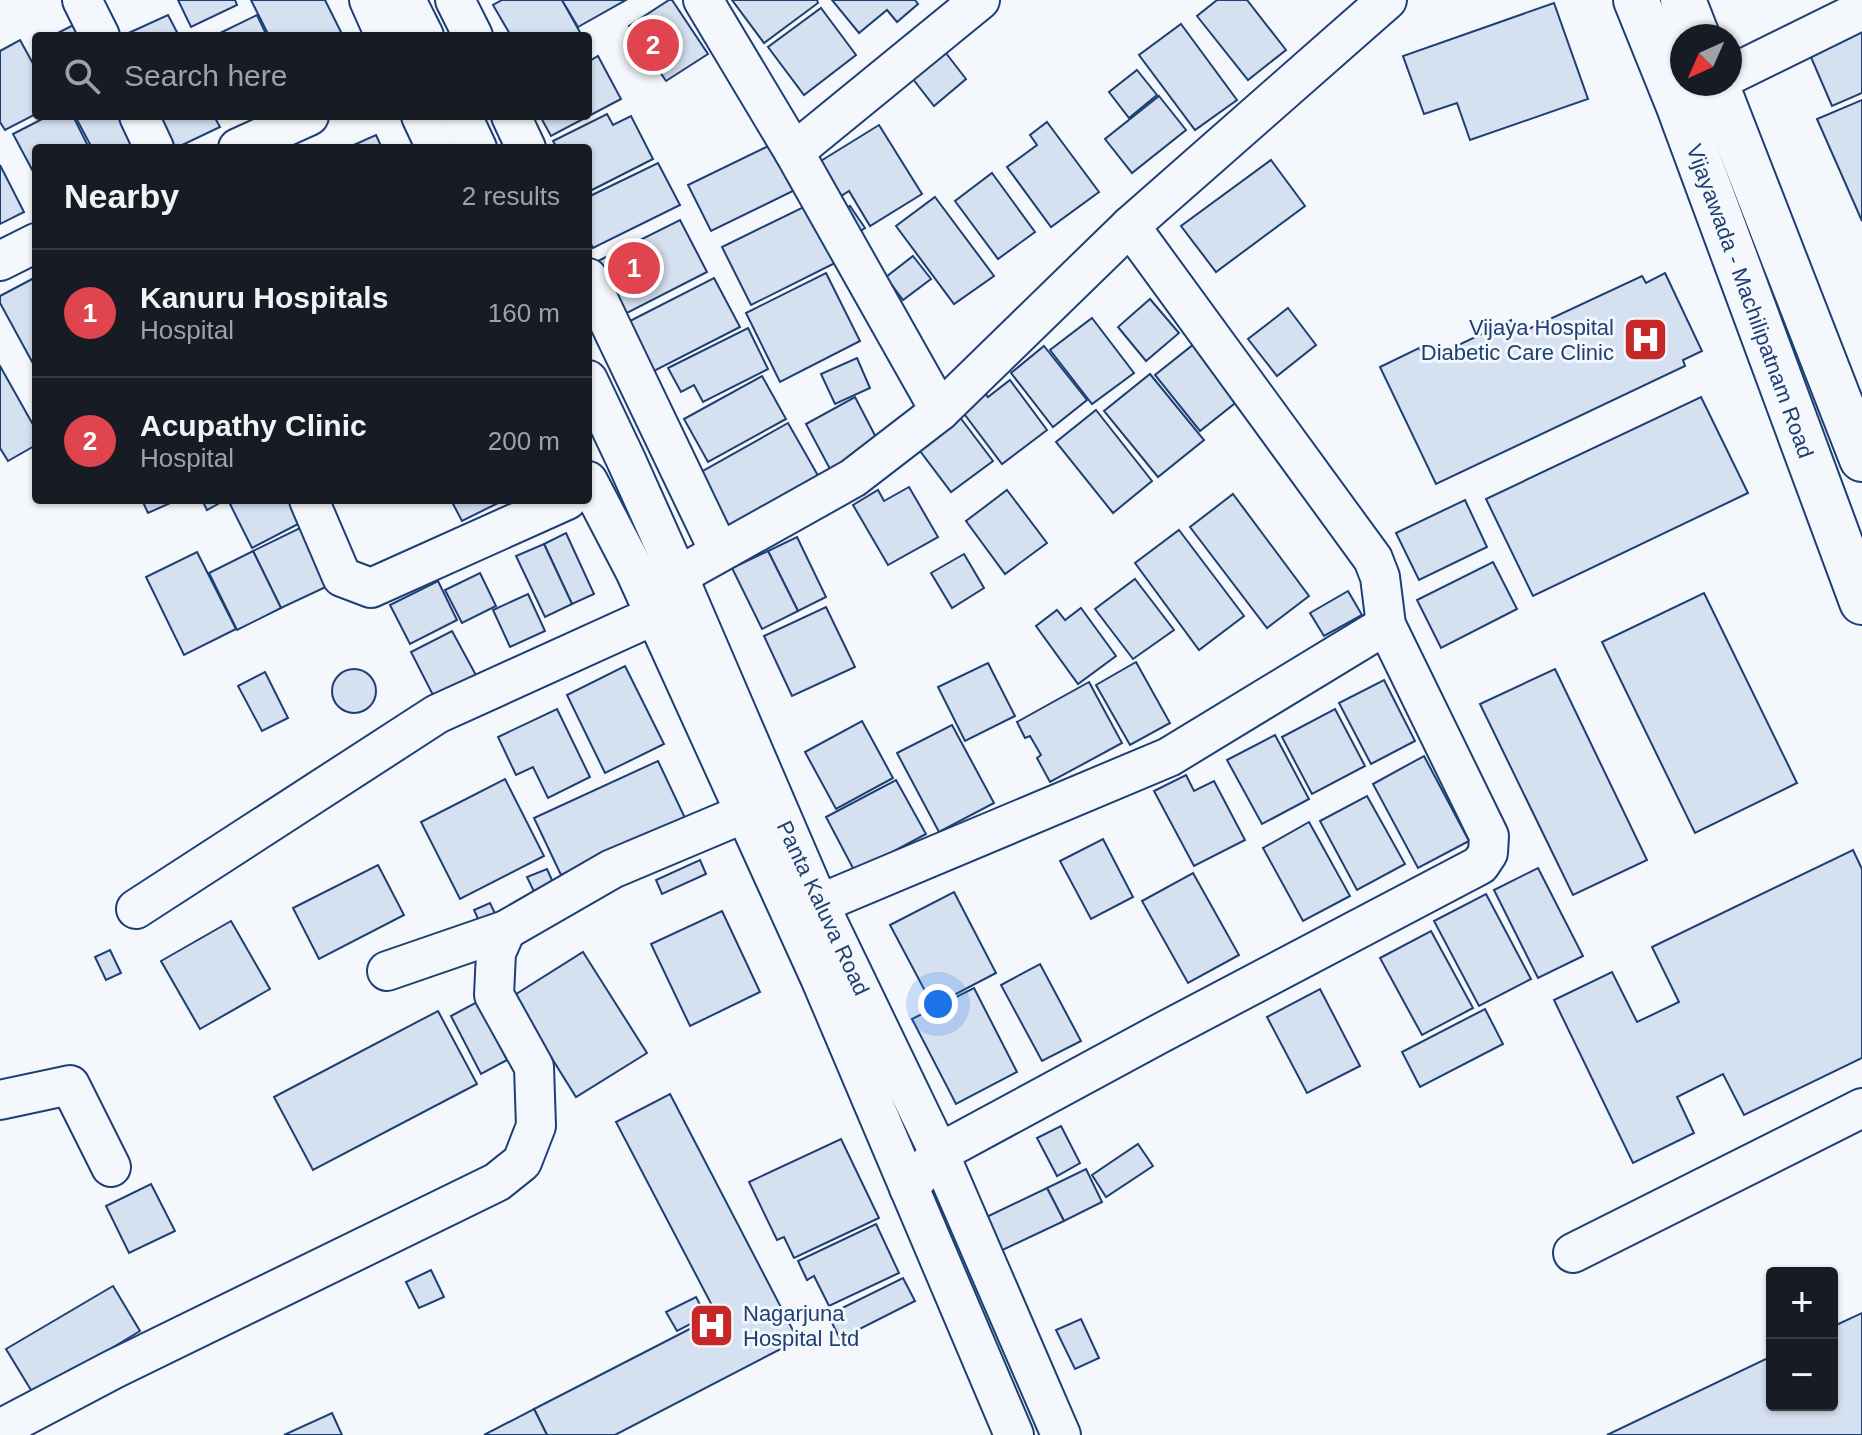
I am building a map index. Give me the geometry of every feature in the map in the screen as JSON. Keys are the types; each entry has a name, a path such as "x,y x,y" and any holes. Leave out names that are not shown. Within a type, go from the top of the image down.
{"highway":[{"name":"Vijayawada - Machilipatnam Road","path":"1636,0 1678,104 1862,602"},
{"path":"1683,0 1692,24"},
{"name":"Vijayawada - Machilipatnam Road","path":"1721,96 1862,459"}],"street":[{"path":"82,0 98,32"},
{"path":"369,0 383,32"},
{"path":"406,0 422,32"},
{"path":"455,0 471,32"},
{"path":"703,0 794,152 940,411"},
{"path":"794,152 980,0"},
{"path":"678,576 853,478 940,411 1130,226 1387,0"},
{"path":"1742,69 1862,10"},
{"path":"141,120 152,144"},
{"path":"247,144 300,120"},
{"path":"423,120 434,144"},
{"path":"464,120 475,144"},
{"path":"513,120 524,144"},
{"path":"909,1188 939,1153 1480,865 1488,853 1489,836 1386,625 1380,577 1373,559 1130,226"},
{"path":"0,261 32,245"},
{"path":"592,286 719,551"},
{"name":"Panta Kaluva Road","path":"592,388 678,576 819,904 939,1153 1061,1435"},
{"name":"Panta Kaluva Road","path":"592,503 635,571 821,980 1014,1435"},
{"path":"311,504 342,577 371,588 554,504"},
{"path":"136,909 437,714 655,615"},
{"path":"819,904 1169,757 1386,625"},
{"path":"387,971 506,930 612,869 745,813"},
{"path":"0,1429 114,1369 497,1182 522,1162 536,1126 534,1067 494,995 496,953 506,930"},
{"path":"0,1100 70,1085 111,1167"},
{"path":"1573,1253 1862,1108"}],"building":[{"path":"178,0 235,0 237,5 191,27"},
{"path":"251,0 325,0 341,32 267,32"},
{"path":"502,0 562,0 580,32 509,32 493,5"},
{"path":"562,0 626,0 578,27"},
{"path":"672,0 708,54 666,81 629,26"},
{"path":"732,0 817,0 818,3 764,43"},
{"path":"832,0 915,0 918,4 897,22 887,10 859,33"},
{"path":"1217,0 1247,0 1286,50 1248,80 1197,16"},
{"path":"1554,3 1588,99 1470,140 1457,103 1424,114 1403,56"},
{"path":"821,8 856,55 804,95 768,47"},
{"path":"168,15 177,32 131,32"},
{"path":"257,15 265,32 222,32"},
{"path":"87,18 94,32 60,32"},
{"path":"1181,24 1237,100 1195,130 1139,55"},
{"path":"1862,32 1862,93 1832,106 1810,55"},
{"path":"20,40 32,62 32,116 5,130 0,122 0,51"},
{"path":"942,48 966,79 934,106 909,74"},
{"path":"598,56 621,99 592,114 592,60"},
{"path":"1137,70 1157,95 1129,118 1109,92"},
{"path":"1159,96 1186,130 1132,173 1105,139"},
{"path":"1862,100 1862,221 1817,119"},
{"path":"607,114 613,125 631,116 653,159 592,190 592,144 555,144 553,141"},
{"path":"40,120 75,120 87,144 32,144 32,170 13,134"},
{"path":"77,120 134,120 148,144 90,144"},
{"path":"148,120 216,120 220,127 184,144 159,144"},
{"path":"542,120 581,120 551,136"},
{"path":"1047,122 1099,192 1051,227 1007,167 1037,145 1030,135"},
{"path":"879,125 922,194 870,226 849,191 832,202 811,167"},
{"path":"376,135 380,144 356,144"},
{"path":"781,140 803,186 711,231 688,185"},
{"path":"1271,160 1305,206 1216,272 1181,226"},
{"path":"658,163 680,205 593,248 592,195"},
{"path":"0,165 24,212 0,224"},
{"path":"992,173 1035,232 998,259 955,201"},
{"path":"935,197 994,276 954,304 896,226"},
{"path":"814,202 843,259 751,305 722,247"},
{"path":"850,206 865,228 850,238 835,216"},
{"path":"680,220 707,272 623,315 596,262"},
{"path":"913,256 931,279 903,300 886,277"},
{"path":"826,273 860,341 780,382 746,313"},
{"path":"1665,273 1702,351 1683,360 1685,366 1436,484 1380,367 1419,348 1425,361 1511,320 1518,334 1642,276 1646,283"},
{"path":"714,278 740,327 654,371 628,322"},
{"path":"32,279 32,362 0,303 0,296"},
{"path":"1150,299 1179,333 1146,361 1118,327"},
{"path":"1288,308 1316,345 1277,376 1248,339"},
{"path":"1092,318 1134,373 1092,404 1050,350"},
{"path":"748,328 768,369 703,402 694,385 681,392 668,368"},
{"path":"1194,344 1239,400 1200,431 1155,375"},
{"path":"1044,346 1087,400 1053,427 1011,373"},
{"path":"857,358 870,388 835,404 821,374"},
{"path":"0,366 32,423 32,447 8,461 0,448"},
{"path":"1150,374 1204,440 1158,477 1104,411"},
{"path":"762,376 786,419 708,462 684,419"},
{"path":"1010,380 1047,430 1002,464 956,403 979,386 988,397"},
{"path":"855,397 879,443 830,469 806,424"},
{"path":"1701,397 1748,493 1533,596 1486,499"},
{"path":"1096,410 1152,481 1113,513 1056,442"},
{"path":"956,412 993,461 951,492 914,443"},
{"path":"788,423 820,479 726,532 694,476"},
{"path":"909,487 938,537 888,565 853,505 878,490 884,501"},
{"path":"1007,490 1047,543 1005,574 966,521"},
{"path":"1233,494 1309,596 1267,628 1190,527"},
{"path":"1465,500 1487,547 1419,580 1396,533"},
{"path":"144,504 168,504 148,513"},
{"path":"204,504 218,504 207,510"},
{"path":"230,504 292,504 302,522 252,548"},
{"path":"453,504 496,504 462,521"},
{"path":"302,527 330,585 281,608 253,551"},
{"path":"1179,530 1244,616 1199,650 1135,563"},
{"path":"566,533 594,594 572,604 544,544"},
{"path":"797,537 826,597 798,611 768,551"},
{"path":"544,544 572,604 545,617 516,556"},
{"path":"253,551 281,608 237,630 209,573"},
{"path":"768,551 798,611 762,629 732,568"},
{"path":"197,552 236,629 184,655 146,577"},
{"path":"964,554 984,588 952,608 931,573"},
{"path":"1493,562 1517,609 1441,648 1417,600"},
{"path":"480,573 496,606 462,623 445,590"},
{"path":"1135,579 1174,630 1133,659 1095,609"},
{"path":"438,581 457,620 410,644 390,605"},
{"path":"1348,591 1362,615 1324,636 1310,613"},
{"path":"1704,593 1797,783 1695,833 1602,642"},
{"path":"528,594 545,631 510,647 493,610"},
{"path":"826,607 855,667 792,696 764,636"},
{"path":"1081,608 1116,656 1078,684 1036,626 1057,610 1065,620"},
{"path":"452,631 477,677 435,699 411,652"},
{"path":"1136,662 1170,723 1130,745 1096,685"},
{"path":"988,663 1015,716 965,741 938,687"},
{"path":"625,666 664,744 605,773 567,695"},
{"path":"354,669 370,675 376,691 370,707 354,713 338,707 332,691 338,675"},
{"path":"1555,669 1647,860 1573,895 1480,704"},
{"path":"265,672 288,718 262,731 238,686"},
{"path":"1384,680 1415,741 1371,764 1339,703"},
{"path":"1089,682 1122,743 1050,782 1037,758 1041,755 1030,736 1025,738 1017,722"},
{"path":"557,709 590,777 548,798 533,767 516,775 498,737"},
{"path":"1335,709 1365,766 1312,794 1282,737"},
{"path":"862,721 893,778 836,809 805,752"},
{"path":"952,725 994,803 939,832 897,753"},
{"path":"1275,735 1309,799 1262,824 1227,760"},
{"path":"1424,756 1469,841 1418,868 1373,784"},
{"path":"658,761 685,818 561,875 534,818"},
{"path":"1186,775 1194,791 1214,781 1245,840 1194,866 1154,791"},
{"path":"505,779 544,856 460,899 421,822"},
{"path":"896,780 926,834 855,872 826,817"},
{"path":"1367,796 1405,864 1357,890 1320,821"},
{"path":"1309,822 1350,896 1303,921 1263,848"},
{"path":"1103,839 1133,897 1091,919 1060,861"},
{"path":"1853,850 1862,869 1862,1058 1744,1115 1723,1074 1677,1097 1694,1133 1633,1163 1554,1000 1612,972 1637,1022 1679,1002 1652,947"},
{"path":"700,860 706,874 662,894 656,880"},
{"path":"378,865 404,915 319,959 293,908"},
{"path":"1538,868 1583,956 1538,978 1494,890"},
{"path":"547,869 556,889 537,898 527,877"},
{"path":"1193,873 1239,955 1188,983 1142,901"},
{"path":"954,892 996,973 933,1006 890,925"},
{"path":"1486,894 1531,979 1479,1006 1434,921"},
{"path":"490,903 500,924 484,932 474,910"},
{"path":"722,911 760,992 690,1026 651,944"},
{"path":"231,921 270,989 200,1029 161,961"},
{"path":"1431,931 1473,1008 1422,1035 1380,958"},
{"path":"110,950 121,973 106,980 95,957"},
{"path":"583,952 647,1053 576,1097 513,996"},
{"path":"1040,964 1081,1041 1042,1061 1001,985"},
{"path":"974,988 1017,1072 956,1104 912,1019"},
{"path":"1320,989 1360,1066 1307,1093 1267,1017"},
{"path":"477,1002 507,1060 481,1074 451,1016"},
{"path":"1485,1009 1503,1044 1420,1087 1402,1052"},
{"path":"438,1011 477,1084 313,1170 274,1097"},
{"path":"670,1094 798,1340 615,1435 547,1435 534,1409 717,1315 616,1122"},
{"path":"1061,1126 1080,1163 1057,1176 1037,1138"},
{"path":"841,1139 879,1218 794,1258 784,1237 777,1240 749,1182"},
{"path":"1138,1144 1153,1166 1106,1197 1092,1175"},
{"path":"1086,1169 1102,1202 1064,1221 1047,1188"},
{"path":"151,1184 175,1231 129,1253 106,1206"},
{"path":"1047,1188 1064,1221 994,1254 978,1221"},
{"path":"876,1224 899,1273 829,1306 814,1276 807,1280 798,1261"},
{"path":"431,1270 444,1297 419,1308 406,1282"},
{"path":"903,1278 915,1301 840,1339 828,1315"},
{"path":"113,1286 140,1331 34,1395 6,1349"},
{"path":"696,1297 706,1316 677,1331 666,1312"},
{"path":"1862,1313 1862,1435 1607,1435 1766,1359 1766,1411 1838,1411 1838,1324"},
{"path":"1081,1319 1099,1358 1075,1369 1056,1330"},
{"path":"534,1409 547,1435 484,1435"},
{"path":"332,1413 342,1435 284,1435"}],"place":[{"name":"Acupathy Clinic","path":"653,45"},
{"name":"Kanuru Hospitals","path":"634,268"},
{"name":"Vijaya Hospital Diabetic Care Clinic","path":"1645,340"},
{"name":"Nagarjuna Hospital Ltd","path":"712,1326"}]}
